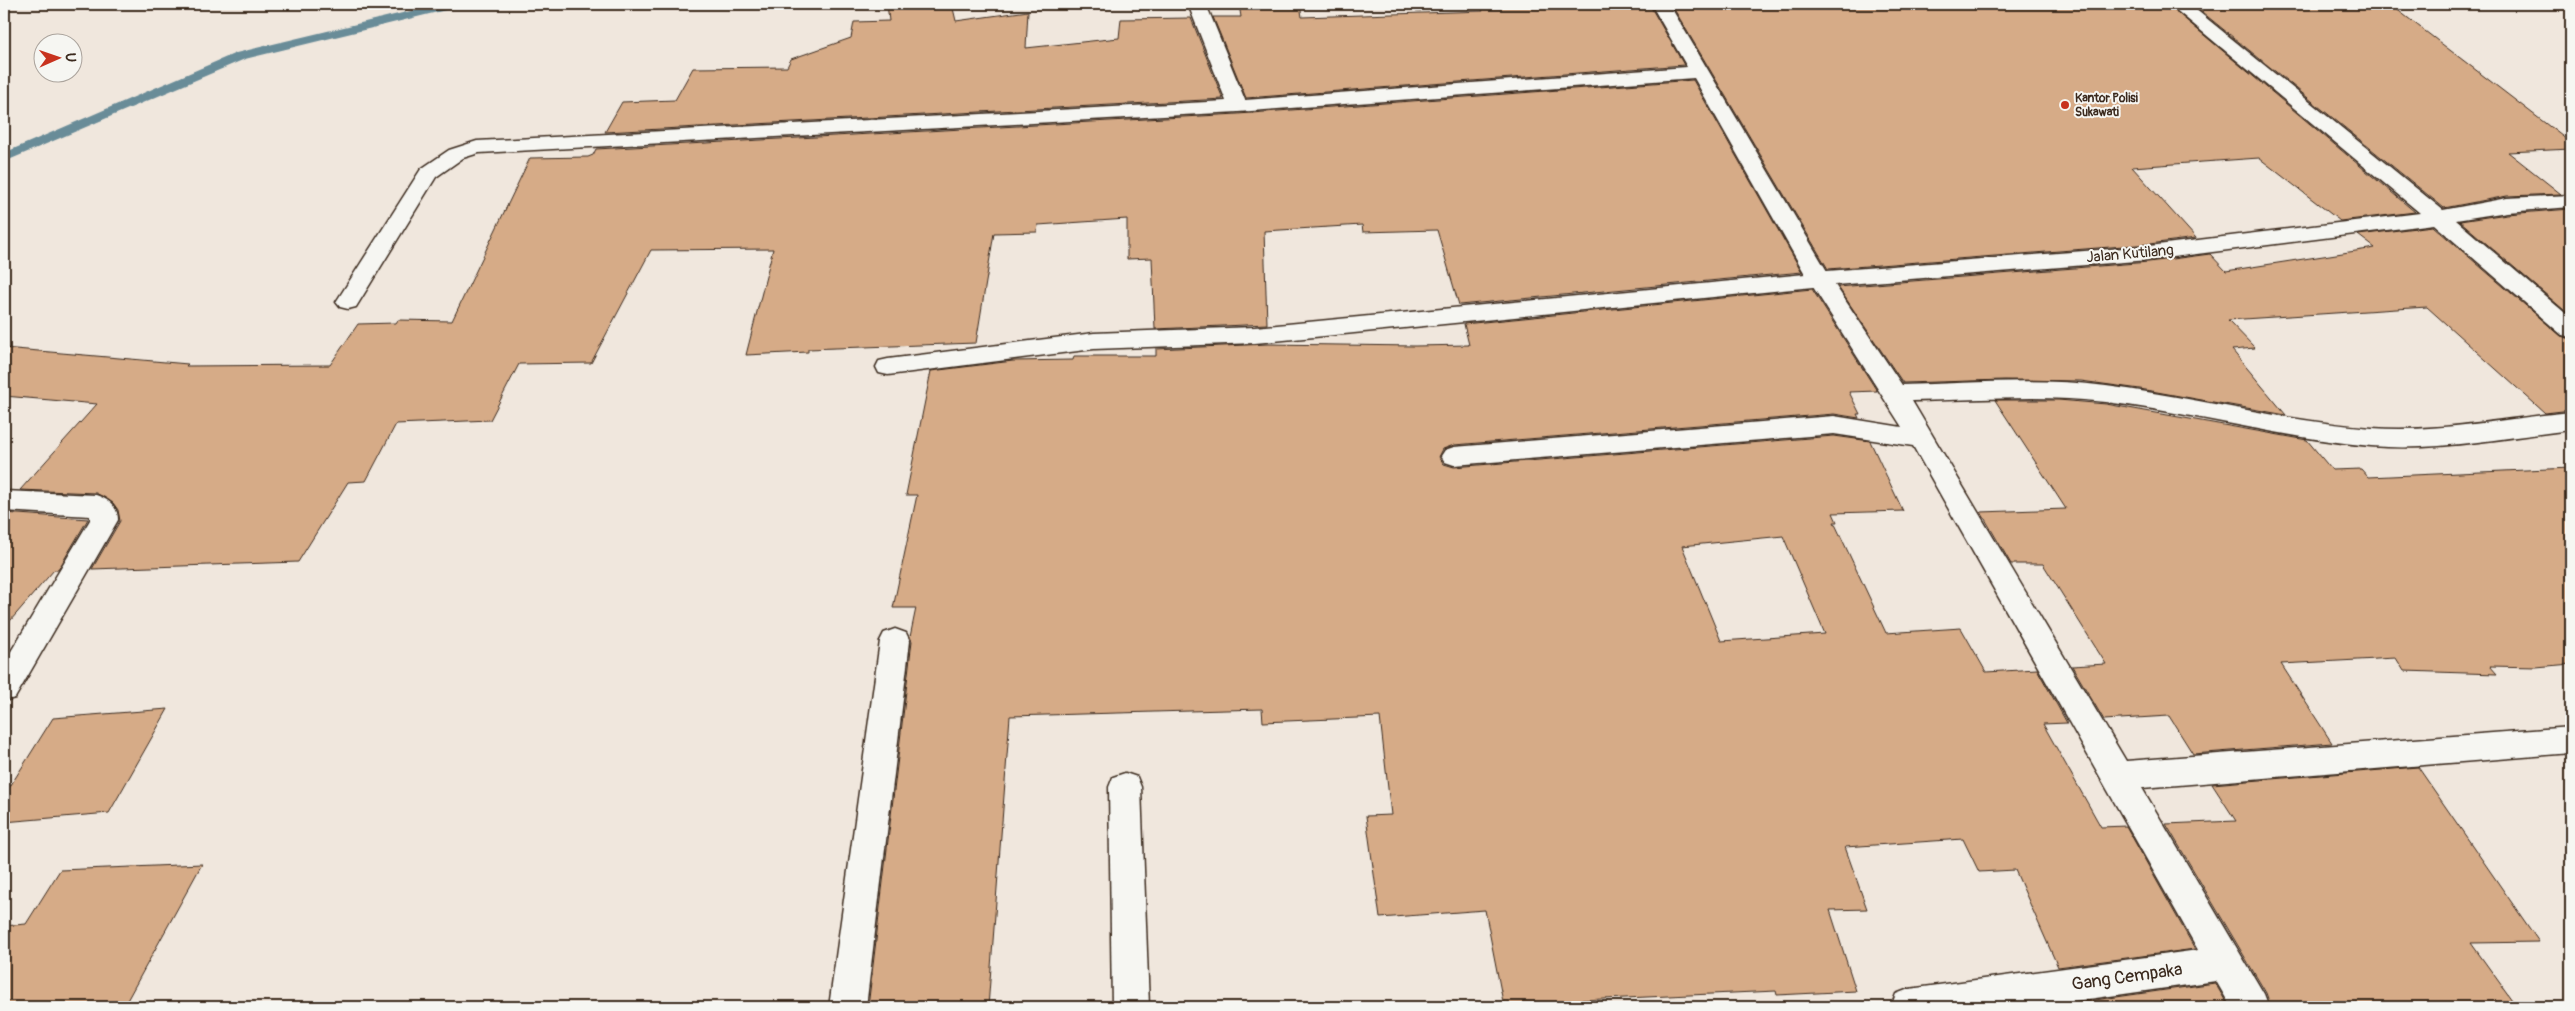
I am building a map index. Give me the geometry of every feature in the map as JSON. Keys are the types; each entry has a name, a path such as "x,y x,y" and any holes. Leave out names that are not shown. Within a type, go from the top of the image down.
{"street":[{"path":"1197,4 1238,106"},
{"path":"1660,4 1820,279 1895,393 2251,1007"},
{"path":"2178,4 2439,217 2571,330"},
{"path":"348,302 428,173 456,154 477,147 1238,106 1700,72"},
{"name":"Jalan Kutilang","path":"888,367 1094,341 1255,335 1820,279 2149,253 2439,217 2507,205 2571,201"},
{"path":"1895,393 2058,390 2106,394 2312,429 2372,436 2418,438 2571,421"},
{"path":"1454,456 1834,425 1921,438"},
{"path":"4,501 96,504 104,513 104,520 15,652 4,689"},
{"path":"847,1007 895,641"},
{"path":"2116,776 2571,740"},
{"path":"1125,787 1131,1007"},
{"name":"Gang Cempaka","path":"1909,1007 2225,963"}],"building":[{"path":"887,4 952,4 956,21 1028,11 1026,48 1119,38 1121,19 1191,18 1223,99 605,132 622,102 675,100 693,68 787,67 791,59 851,38 854,22 889,21"},
{"path":"1239,4 1300,4 1302,17 1483,11 1479,4 1649,4 1684,65 1246,98 1213,17 1241,17"},
{"path":"1671,4 2167,4 2415,212 2340,221 2259,158 2132,167 2196,238 2149,244 1828,269"},
{"path":"2192,4 2395,8 2571,143 2571,149 2508,152 2561,194 2507,196 2444,208"},
{"path":"1693,80 1802,272 1459,305 1437,230 1363,232 1362,225 1264,231 1267,324 1155,329 1152,258 1127,259 1127,219 1038,225 1037,232 994,233 976,343 808,349 808,352 746,355 773,249 651,250 591,363 519,364 490,420 396,424 366,481 348,482 298,562 92,569 120,521 118,510 113,503 96,493 20,490 97,404 4,396 4,348 188,364 186,366 330,365 358,324 396,323 398,320 452,321 530,158 588,157 593,155 596,149 1238,114"},
{"path":"2571,209 2571,316 2460,221 2507,214"},
{"path":"2433,226 2561,336 2571,339 2571,410 2545,413 2427,307 2228,320 2255,348 2232,350 2286,415 2140,389 2081,381 2004,380 1903,383 1838,287 2149,262 2210,254 2226,271 2375,248 2358,235"},
{"path":"1812,289 1877,391 1849,392 1860,414 1857,414 1859,418 1834,414 1454,445 1443,449 1439,457 1444,464 1454,467 1834,436 1870,441 1903,511 1833,513 1837,522 1834,522 1886,633 1961,628 1986,672 2037,669 2067,723 2043,724 2101,827 2126,826 2195,949 2058,967 2015,870 1979,872 1963,839 1845,847 1867,909 1830,910 1856,991 1777,995 1776,991 1582,1000 1583,1007 1504,1007 1485,910 1380,918 1366,816 1391,815 1380,717 1263,722 1262,709 1010,716 988,1007 868,1007 912,641 910,637 916,608 893,608 917,495 906,495 931,371 1013,361 1073,360 1074,356 1156,356 1156,349 1268,344 1469,345 1464,324","holes":["1783,536 1825,634 1721,641 1682,546"]},
{"path":"1995,400 2058,400 2106,404 2307,440 2332,470 2361,469 2368,477 2571,468 2571,664 2536,667 2490,666 2497,674 2404,671 2396,658 2281,664 2332,743 2193,754 2169,716 2104,720 2072,666 2106,664 2043,564 2011,564 1981,512 2066,509"},
{"path":"4,513 88,519 58,570 54,570 4,628"},
{"path":"168,709 109,813 4,822 4,796 53,718"},
{"path":"2418,767 2539,942 2471,943 2517,1007 2271,1007 2266,993 2166,824 2236,821 2212,784"},
{"path":"202,864 124,1006 4,1007 4,926 26,924 60,870"},
{"path":"2215,983 2229,1007 2076,1007 2074,1003"}],"waterway":[{"path":"4,158 241,56 454,4"}],"place":[{"name":"Kantor Polisi Sukawati","path":"2065,105"}]}
